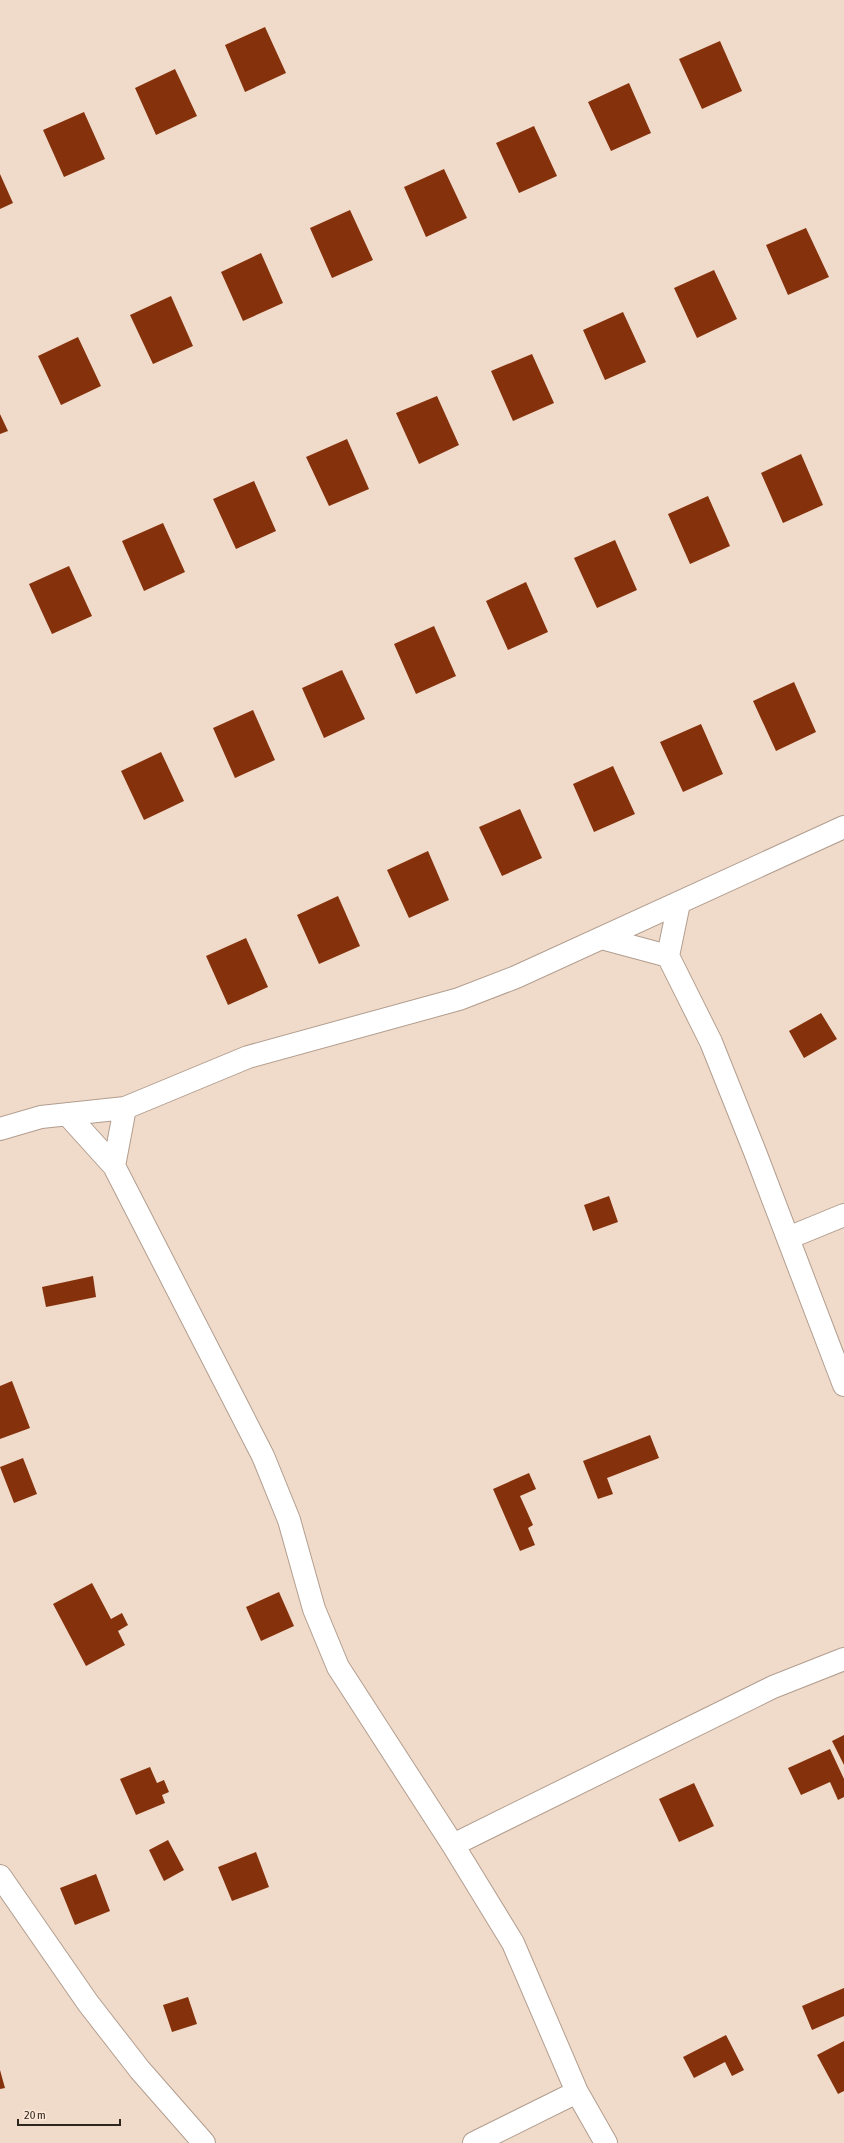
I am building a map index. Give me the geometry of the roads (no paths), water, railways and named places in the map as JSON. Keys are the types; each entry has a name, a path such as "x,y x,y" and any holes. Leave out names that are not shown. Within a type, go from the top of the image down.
{"street":[{"path":"0,1129 41,1117 96,1113 125,1108 248,1057 459,999 516,978 844,827"},
{"path":"679,903 668,956 711,1042 844,1385"},
{"path":"601,938 668,956"},
{"path":"114,1166 125,1108"},
{"path":"67,1114 114,1166 263,1456 289,1520 314,1610 338,1667 453,1845 513,1943 577,2092 606,2143"},
{"path":"788,1238 844,1214"},
{"path":"453,1845 773,1687 844,1659"},
{"path":"0,1876 88,2003 140,2070 204,2143"},
{"path":"474,2143 577,2092"}]}
